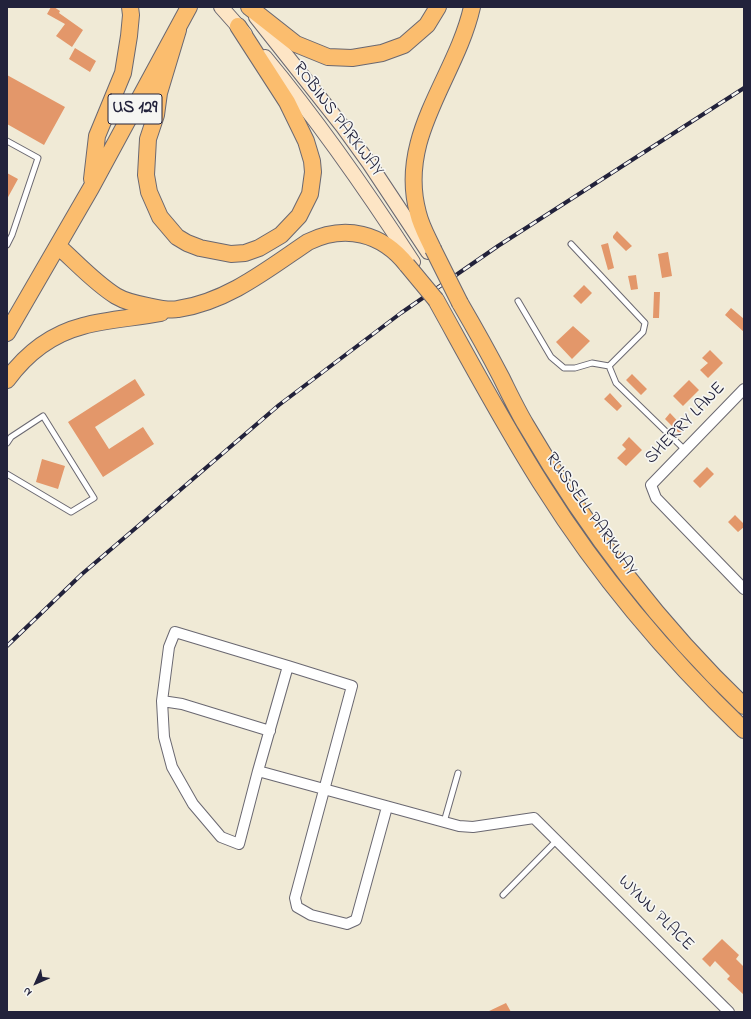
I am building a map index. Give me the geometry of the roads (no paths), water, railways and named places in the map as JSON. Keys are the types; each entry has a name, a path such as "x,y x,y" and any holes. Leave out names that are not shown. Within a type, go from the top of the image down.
{"main road":[{"path":"91,188 97,136 123,73 129,36 131,15 130,7"},
{"name":"US 129","path":"7,333 91,188 178,30 189,7"},
{"path":"248,7 296,44 328,57 352,58 382,53 404,44 427,25 438,7"},
{"name":"RUSSELL PARKWAY","path":"472,7 461,42 420,133 414,159 414,185 418,213 431,251 486,348 525,424 593,531 634,585 662,618 710,672 744,706"},
{"path":"178,30 159,93 156,115 148,139 146,175 149,192 160,217 177,237 186,244 231,254 244,253 259,248 281,235 299,216 310,194 313,172 312,161 306,141 288,102 238,26"},
{"name":"RUSSELL PARKWAY","path":"7,380 18,365 33,352 64,332 92,324 177,310 203,303 250,281 308,242 317,238 333,233 350,233 368,236 390,248 410,263 436,300 521,451 591,556 664,647 710,697 744,730"},
{"path":"58,246 97,281 124,300 147,306 177,310"}],"street":[{"name":"ROBINS PARKWAY","path":"221,7 310,113 370,196 410,263"},
{"name":"ROBINS PARKWAY","path":"248,7 343,127 431,251"},
{"name":"SHERRY LANE","path":"744,389 651,485 656,498 744,589"},
{"path":"288,666 239,844 221,837 193,804 172,767 164,737 162,701 169,647 175,632 288,666 352,686 295,898 297,907 311,915 347,924 356,920 387,807"},
{"path":"162,701 182,704 270,731"},
{"path":"258,771 444,822"},
{"name":"WYNN PLACE","path":"444,822 459,826 473,827 534,818 730,1012"}],"lane":[{"path":"7,141 38,158 12,235 7,245"},
{"path":"571,244 645,323 643,332 609,366"},
{"path":"518,301 551,357 564,368 575,368 592,363 609,366"},
{"path":"609,366 616,383 685,450"},
{"path":"7,443 11,437 43,416 94,498 71,512 7,474"},
{"path":"444,822 458,772"},
{"path":"503,895 557,840"}],"railway":[{"path":"7,646 82,574 279,405 401,313 498,246 744,88"}]}
